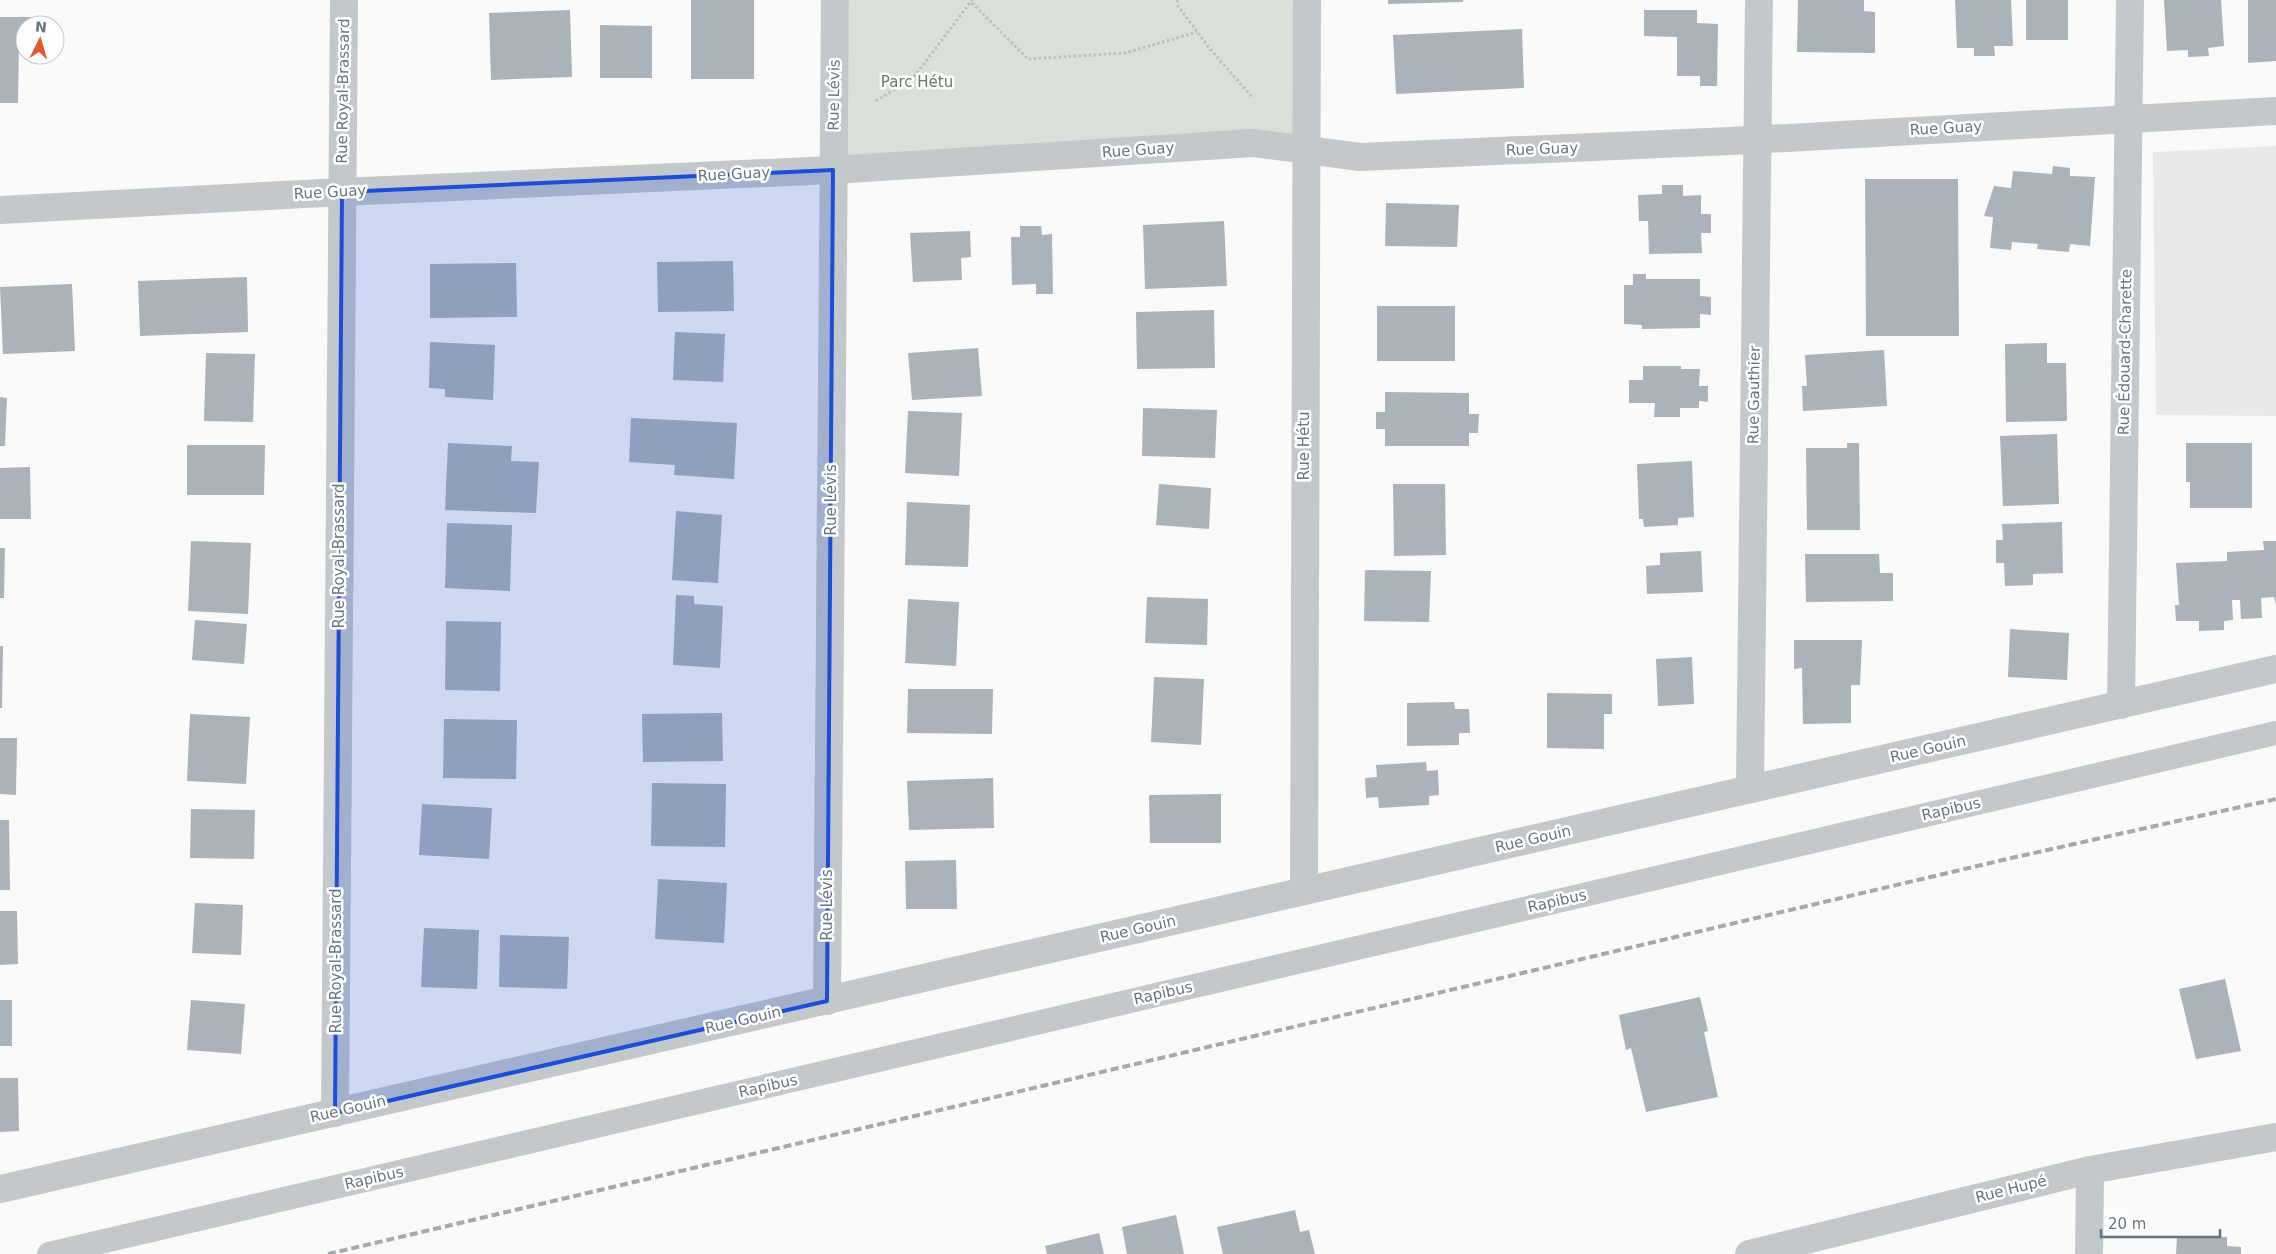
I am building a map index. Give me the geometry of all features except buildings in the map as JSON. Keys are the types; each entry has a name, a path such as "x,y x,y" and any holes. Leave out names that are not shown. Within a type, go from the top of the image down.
{"street":[{"name":"Rue Royal-Brassard","path":"335,1112 344,0"},
{"name":"Rue Lévis","path":"827,1001 835,0"},
{"name":"Rue Hétu","path":"1304,892 1307,0"},
{"name":"Rue Gauthier","path":"1750,790 1759,0"},
{"name":"Rue Édouard-Charette","path":"2121,705 2130,0"},
{"name":"Rue Guay","path":"0,210 342,192 833,170 1253,143 1360,157 1757,139 2276,111"},
{"name":"Rue Gouin","path":"0,1189 2276,669"},
{"name":"Rue Hupé","path":"1749,1254 2090,1170 2276,1137"},
{"path":"2089,1254 2090,1170"}],"lane":[{"name":"Rapibus","path":"49,1254 2276,733"}],"path":[{"path":"1177,0 1178,6 1197,32 1252,97"},
{"path":"876,101 914,77 972,2 1028,59 1125,53 1197,32"}],"highlighted area":[{"path":"833,170 827,1001 335,1113 342,192"}],"shaded area":[{"path":"2276,146 2276,416 2156,415 2153,152"}],"green space":[{"name":"Parc Hétu","path":"835,0 1307,0 1305,150 833,170"}],"railway":[{"path":"328,1254 2007,859 2276,799"}]}
